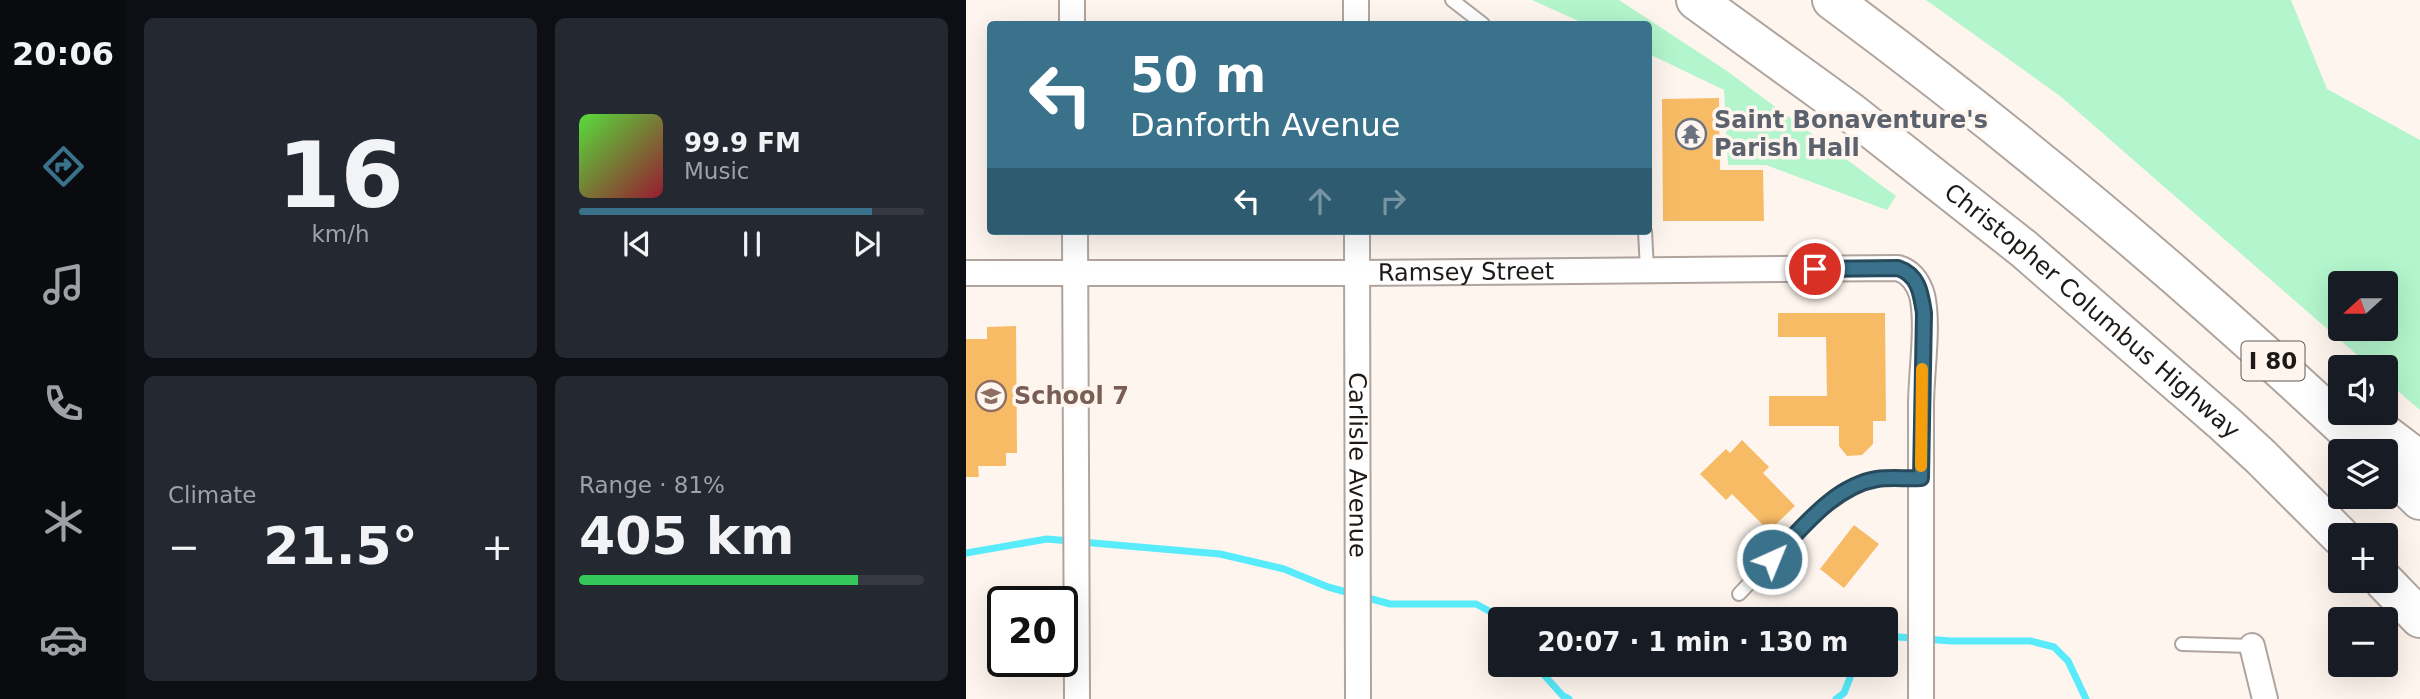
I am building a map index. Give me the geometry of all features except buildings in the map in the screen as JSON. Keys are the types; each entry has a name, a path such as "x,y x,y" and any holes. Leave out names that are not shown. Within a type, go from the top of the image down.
{"highway":[{"name":"Christopher Columbus Highway","path":"1696,0 1849,111 2024,249 2225,424 2328,525"},
{"name":"I 80","path":"1832,0 2046,164 2175,273 2356,439"},
{"path":"2175,273 2328,391"},
{"path":"2373,425 2420,461"},
{"path":"2398,479 2420,500"},
{"path":"2396,593 2420,618"}],"street":[{"path":"1072,0 1072,21"},
{"path":"1356,0 1356,21"},
{"path":"1075,235 1077,699"},
{"name":"Carlisle Avenue","path":"1357,235 1358,699"},
{"name":"Ramsey Street","path":"966,273 1898,268 1906,271 1914,277 1921,293 1923,327 1921,699"},
{"path":"2252,646 2265,699"}],"lane":[{"path":"1452,0 1479,21"},
{"path":"1645,235 1647,270"},
{"path":"1739,594 1822,508 1849,489 1875,479 1921,478"},
{"path":"2182,644 2252,646"}],"green space":[{"path":"1532,0 1619,0 1651,21 1578,21"},
{"path":"1926,0 2291,0 2327,89 2420,140 2420,410 2398,391 2398,355 2357,355 2341,341 2398,341 2398,271 2328,271 2328,330 2060,96"},
{"path":"1652,22 1727,71 1896,196 1887,210 1766,165 1728,165 1724,90 1652,55"}],"waterway":[{"path":"966,553 1047,539 1220,554 1284,569 1328,587 1390,604 1476,604 1488,610"},
{"path":"1898,637 1951,641 2031,641 2054,647 2068,661 2086,699"},
{"path":"1546,677 1569,699"},
{"path":"1836,699 1844,693 1850,677"}],"slow traffic":[{"path":"1921,466 1922,369"}],"place":[{"name":"Saint Bonaventure's Parish Hall","path":"1691,134"},
{"name":"School 7","path":"991,396"}],"route":[{"path":"1772,559 1822,508 1849,489 1875,479 1921,478 1924,313 1921,293 1914,277 1898,268 1815,269"}]}
